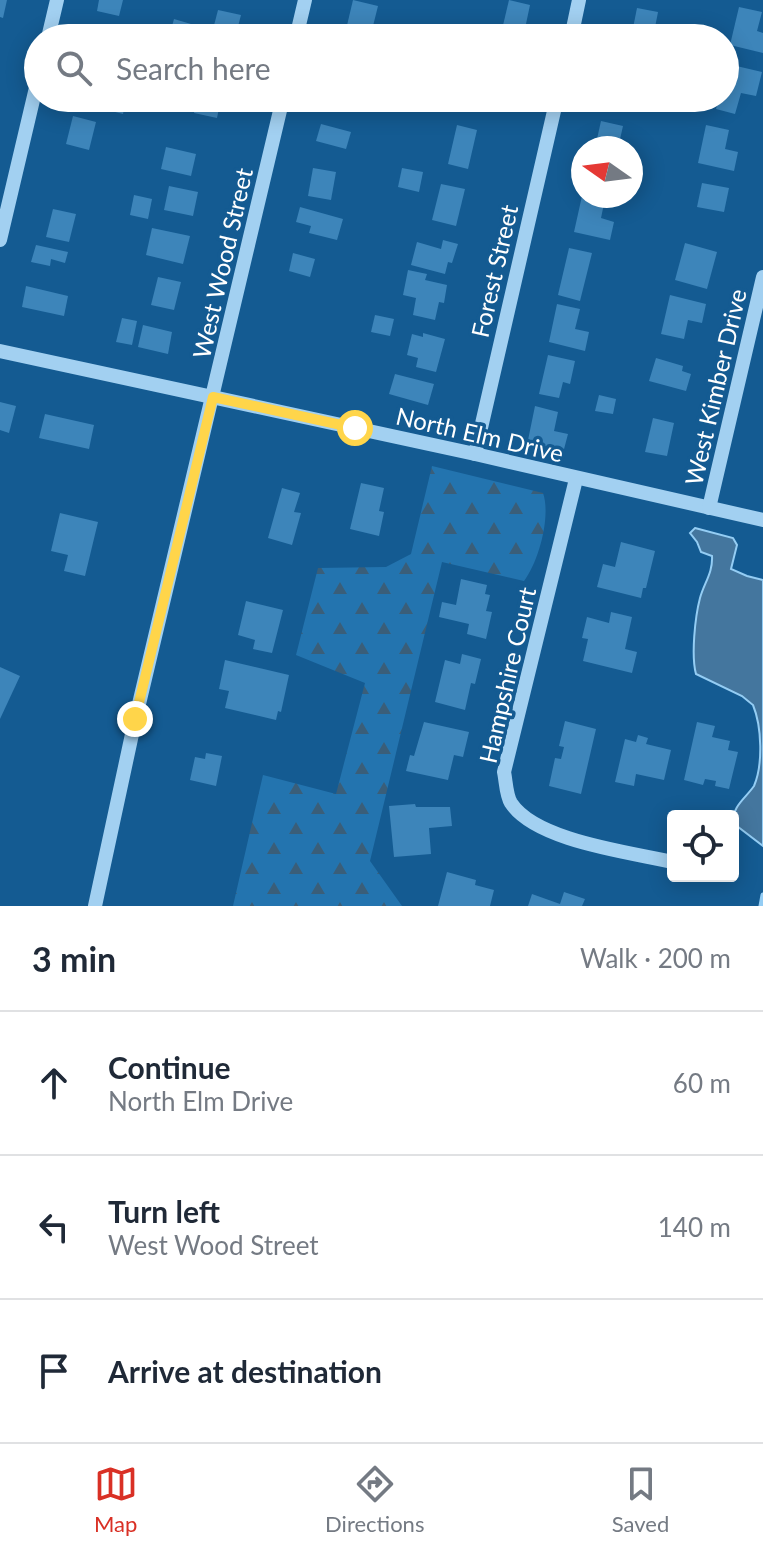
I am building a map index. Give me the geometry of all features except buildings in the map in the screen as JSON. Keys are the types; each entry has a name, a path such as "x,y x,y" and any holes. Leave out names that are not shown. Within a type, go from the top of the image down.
{"street":[{"path":"51,24 57,0"},
{"path":"299,24 305,0"},
{"path":"574,24 579,0"},
{"path":"0,240 30,112"},
{"name":"West Wood Street","path":"95,906 134,725 280,112"},
{"name":"Forest Street","path":"475,454 554,112"},
{"name":"West Kimber Drive","path":"709,508 763,277"},
{"name":"North Elm Drive","path":"0,351 763,520"},
{"name":"Hampshire Court","path":"576,479 504,772 509,801 531,822 557,836 667,861"}],"green space":[{"path":"432,466 543,493 546,514 539,550 524,581 442,562 370,861 402,906 233,906 263,775 336,794 365,683 296,655 318,568 386,567 411,554"}],"shaded area":[{"path":"695,528 733,538 737,545 731,569 763,580 763,846 739,828 739,810 736,810 754,786 759,768 760,735 753,705 742,696 696,674 694,647 697,615 712,556 701,552 690,533"}],"waterway":[{"path":"761,906 763,895"}],"route":[{"path":"135,719 213,397 355,428"}]}
